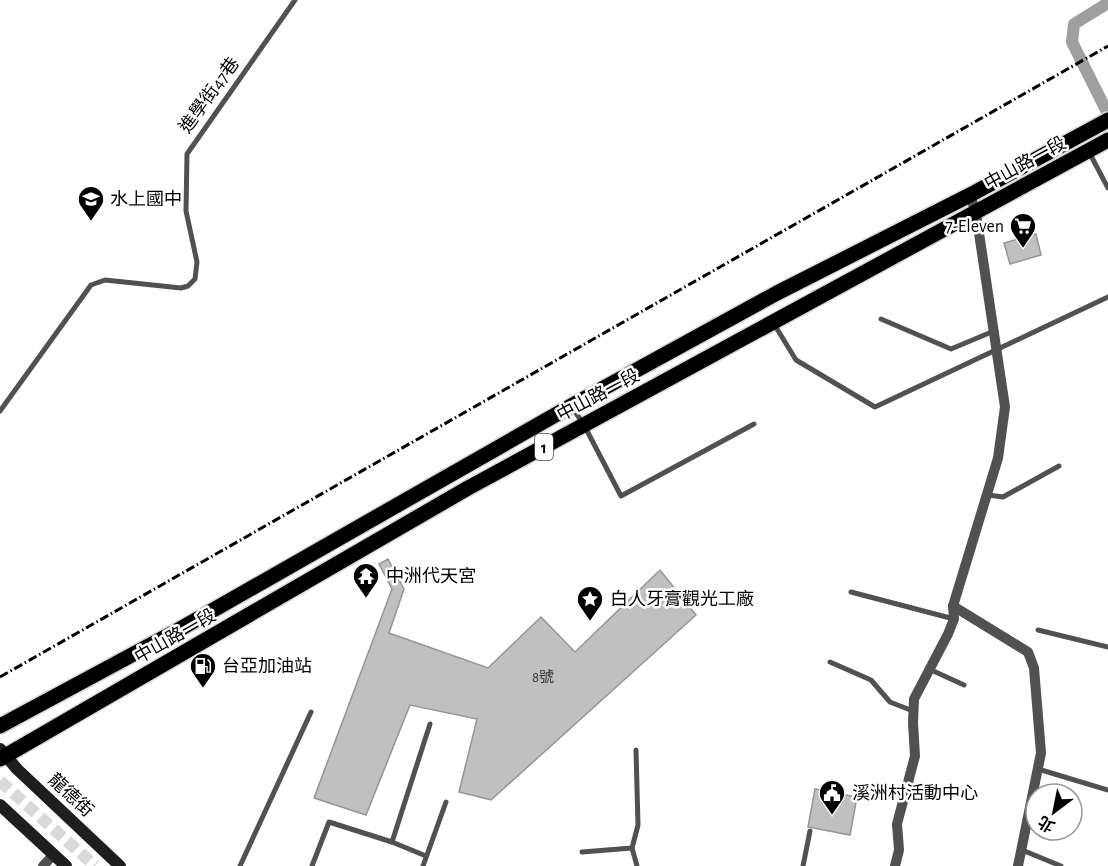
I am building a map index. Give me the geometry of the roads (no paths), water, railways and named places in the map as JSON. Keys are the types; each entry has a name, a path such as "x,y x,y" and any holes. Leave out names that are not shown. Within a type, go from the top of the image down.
{"main road":[{"name":"中山路一段","path":"0,726 180,629 571,406 777,293 970,195 1108,120"},
{"name":"1","path":"1088,151 1108,140"},
{"name":"中山路一段","path":"2,755 189,651 468,488 1088,151"},
{"path":"180,629 189,651"},
{"name":"龍德街","path":"2,755 120,866"},
{"path":"0,805 66,866"}],"street":[{"path":"895,866 898,850 897,824 915,756 914,699 954,619 953,606 998,458 1005,407 976,213 970,195"},
{"path":"953,606 1028,652 1034,668 1041,753 1018,866"},
{"path":"43,866 53,855"}],"lane":[{"name":"進學街47巷","path":"0,411 91,285 105,280 181,288 188,286 195,279 197,262 186,211 187,154 296,0"},
{"path":"1088,151 1108,188"},
{"path":"772,321 796,360 875,407 1108,297"},
{"path":"881,319 951,349 994,331"},
{"path":"571,406 584,425 621,496 754,423"},
{"path":"988,495 1003,497 1059,466"},
{"path":"851,592 954,619"},
{"path":"1038,630 1108,647"},
{"path":"830,662 871,680 890,702 913,711"},
{"path":"929,669 964,685"},
{"path":"240,866 311,712"},
{"path":"392,842 430,724"},
{"path":"636,750 638,825 632,848 637,866"},
{"path":"1038,769 1108,790"},
{"path":"423,866 446,802"},
{"path":"312,866 329,822 392,842 426,856"},
{"path":"803,866 810,831"},
{"path":"582,852 632,848"},
{"path":"1022,850 1061,866"}],"waterway":[{"path":"1107,112 1072,42 1074,24 1108,3"}],"tunnel":[{"path":"0,781 95,866"}],"railway":[{"path":"0,677 1108,46"}],"place":[{"name":"水上國中","path":"91,222"},
{"name":"7-Eleven","path":"1023,249"},
{"name":"中洲代天宮","path":"366,599"},
{"name":"白人牙膏觀光工廠","path":"590,622"},
{"name":"台亞加油站","path":"203,689"},
{"name":"溪洲村活動中心","path":"832,816"}]}
